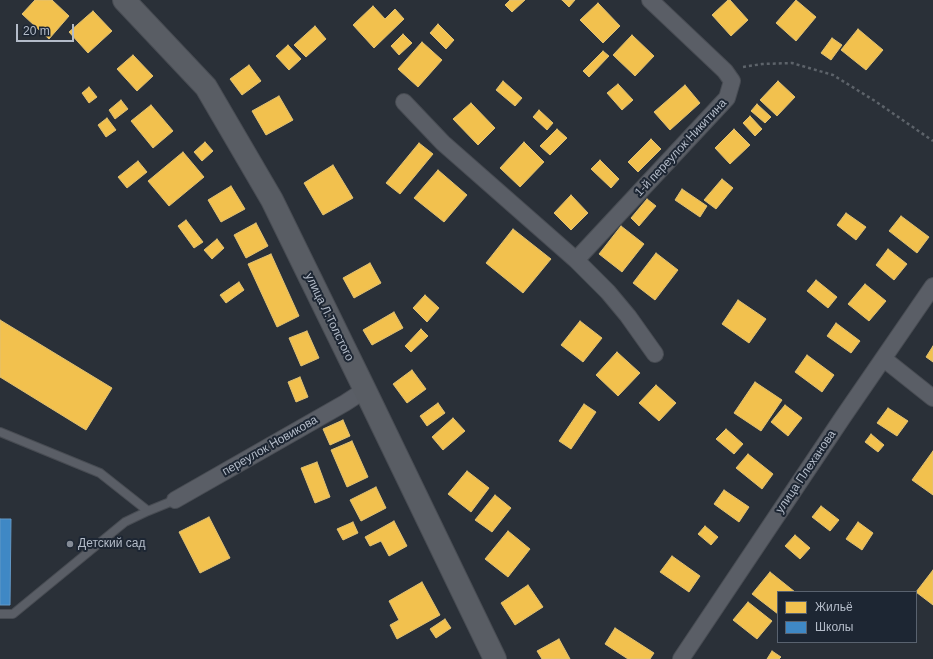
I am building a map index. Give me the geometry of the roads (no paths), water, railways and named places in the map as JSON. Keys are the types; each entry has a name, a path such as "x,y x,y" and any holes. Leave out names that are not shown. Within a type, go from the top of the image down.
{"street":[{"name":"улица Л.Толстого","path":"124,0 206,87 272,200 495,659"},
{"name":"1-й переулок Никитина","path":"576,260 728,98 732,81 725,71 650,0"},
{"path":"404,102 443,143 576,260 608,292 628,316 655,354"},
{"name":"улица Плеханова","path":"681,659 834,430 933,286"},
{"path":"884,359 933,398"},
{"name":"переулок Новикова","path":"175,500 345,404 365,390"}],"lane":[{"path":"0,432 100,473 148,511"},
{"path":"0,614 13,614 125,522 175,500"}],"place":[{"name":"Детский сад","path":"70,544"}]}
